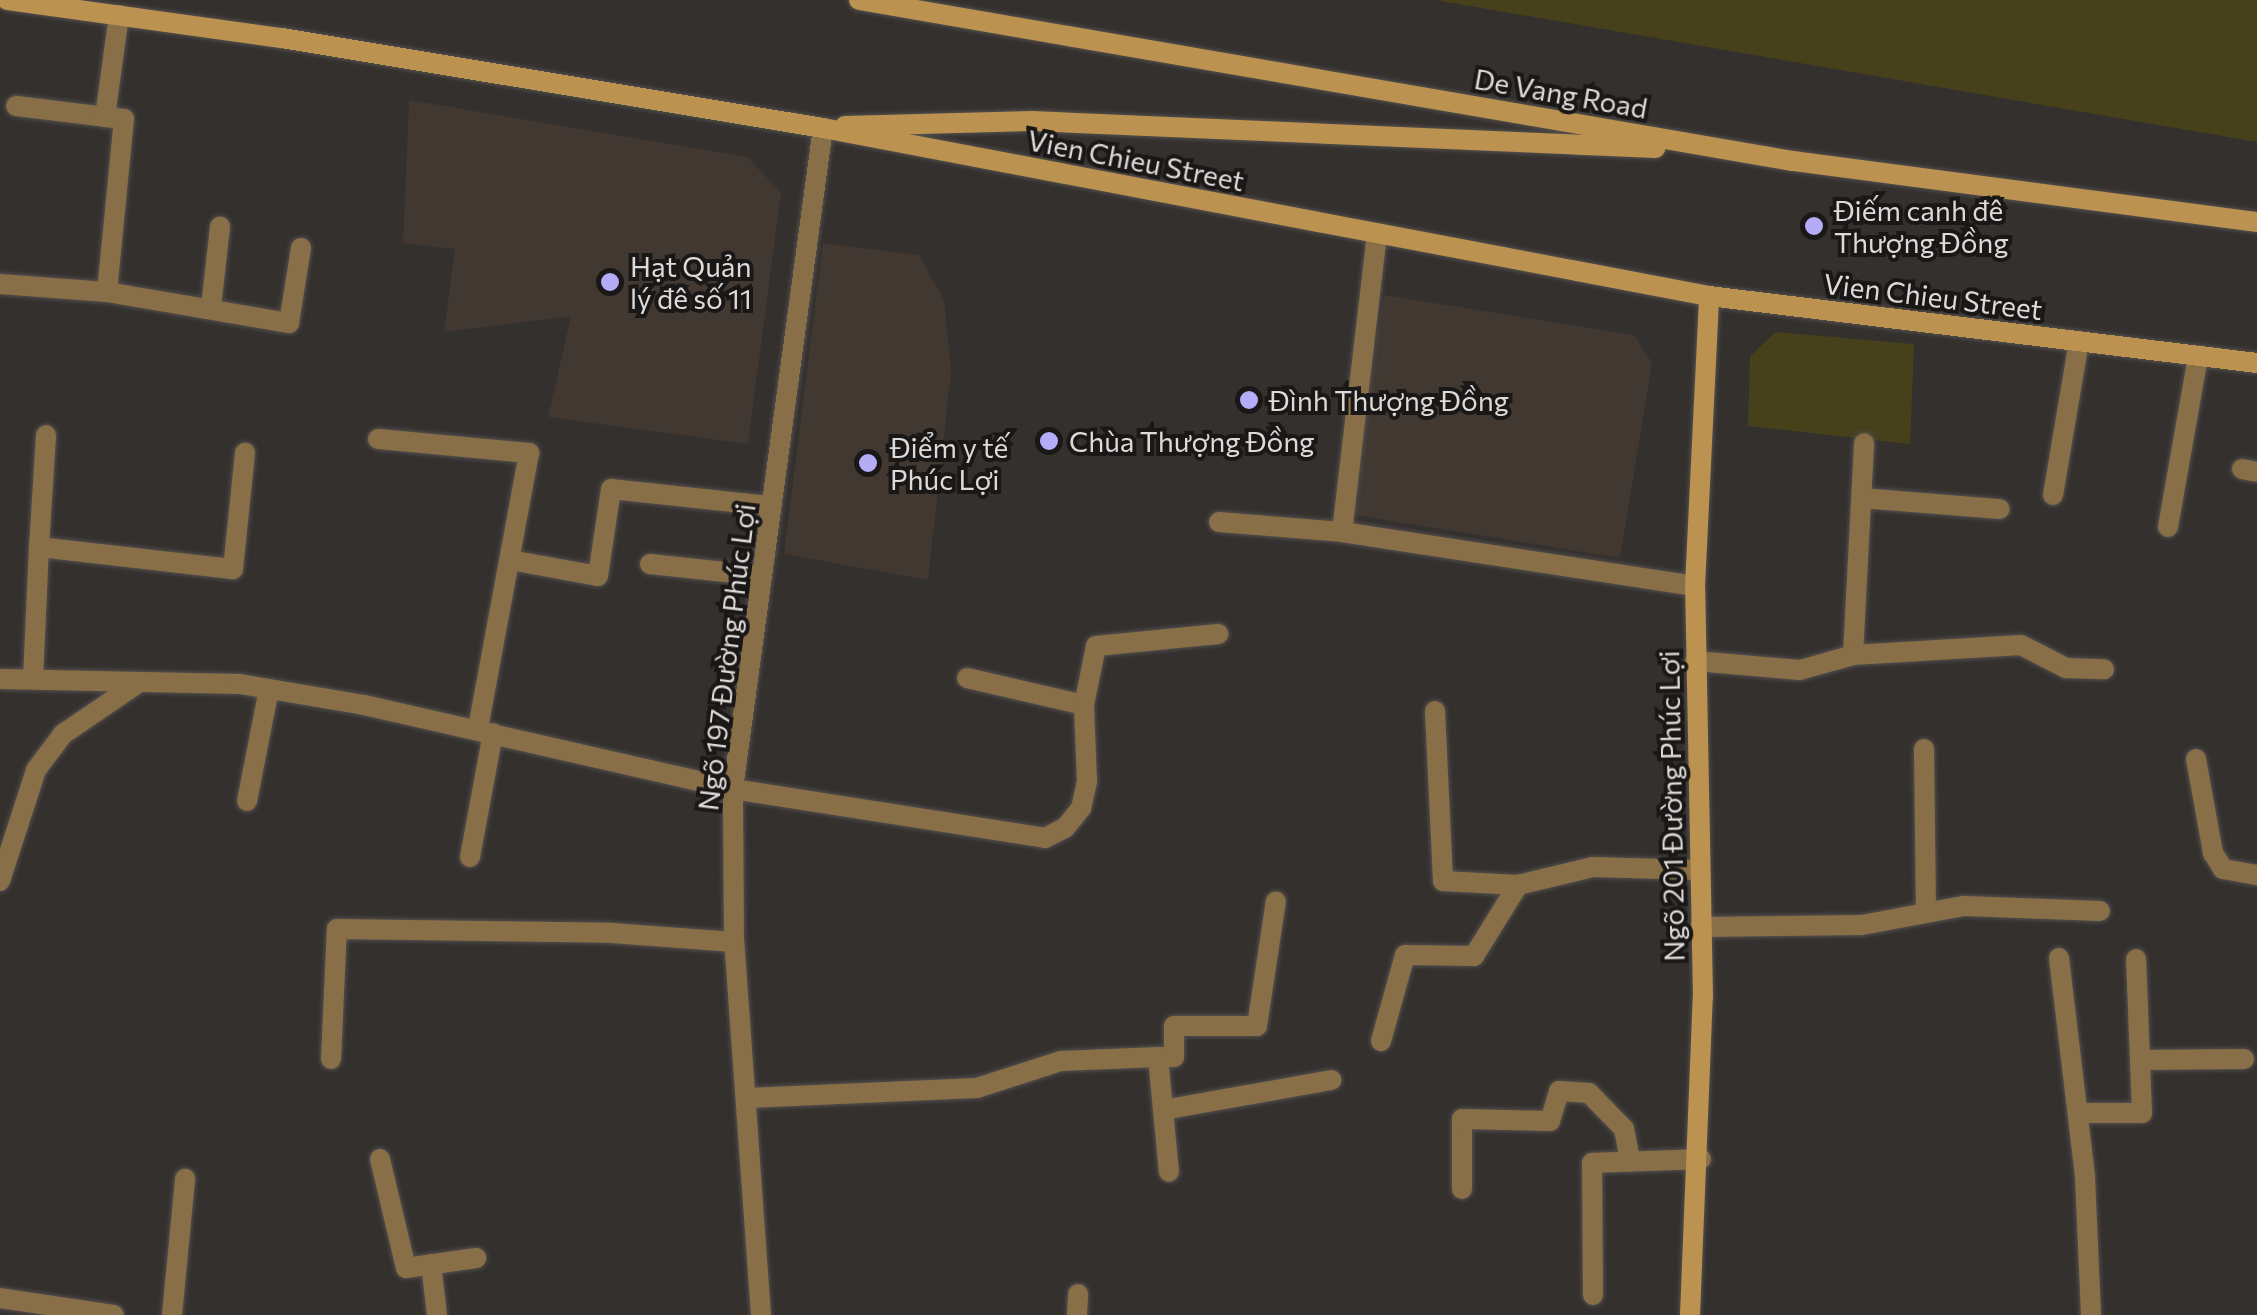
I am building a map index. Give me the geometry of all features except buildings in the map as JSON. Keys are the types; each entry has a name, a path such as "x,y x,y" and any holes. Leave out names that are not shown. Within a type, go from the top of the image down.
{"main road":[{"name":"Vien Chieu Street","path":"6,0 823,128 1710,296 2257,363"},
{"name":"De Vang Road","path":"859,0 1742,152 2257,222"},
{"path":"823,128 1016,120 1742,152"},
{"name":"Ngõ 201 Đường Phúc Lợi","path":"1690,1315 1701,1159 1695,586 1710,296"}],"street":[{"path":"105,117 118,15"},
{"path":"16,106 124,119 107,292"},
{"name":"Ngõ 197 Đường Phúc Lợi","path":"761,1315 734,942 733,789 823,128"},
{"path":"210,306 220,227"},
{"path":"1342,532 1377,233"},
{"path":"0,284 107,292 210,306 289,323 301,248"},
{"path":"2053,495 2080,341"},
{"path":"2168,527 2198,356"},
{"path":"33,679 46,436"},
{"path":"378,439 530,454 510,560 470,857"},
{"path":"1853,656 1864,444"},
{"path":"39,548 233,568 245,452"},
{"path":"510,560 598,576 611,490 772,506"},
{"path":"1862,498 2000,509"},
{"path":"1219,522 1342,532 1695,586"},
{"path":"650,564 762,576"},
{"path":"0,679 269,689 486,731 733,789 1045,838 1066,828 1081,808 1087,781 1084,706 1096,646 1218,634"},
{"path":"1695,661 1800,670 1853,656 2021,645 2066,668 2104,669"},
{"path":"967,678 1084,706"},
{"path":"0,881 36,770 64,734 138,683"},
{"path":"248,801 269,689"},
{"path":"1435,711 1443,882 1518,885 1593,867 1697,870"},
{"path":"1924,749 1926,911"},
{"path":"2196,759 2213,853 2223,869 2257,875"},
{"path":"1381,1041 1405,954 1474,956 1518,885"},
{"path":"748,1098 977,1088 1051,1063 1174,1057 1174,1026 1257,1026 1276,901"},
{"path":"1700,927 1862,925 1964,906 2100,911"},
{"path":"331,1059 337,929 612,933 734,942"},
{"path":"2058,958 2079,1113 2090,1315"},
{"path":"2079,1113 2142,1113 2136,958"},
{"path":"1158,1057 1169,1172"},
{"path":"2140,1060 2244,1059"},
{"path":"1162,1110 1331,1080"},
{"path":"1462,1188 1462,1119 1550,1121 1560,1091 1589,1093 1624,1129 1630,1161"},
{"path":"380,1159 406,1268 476,1258"},
{"path":"1592,1294 1592,1163 1701,1159"},
{"path":"172,1315 185,1180"},
{"path":"431,1264 437,1315"},
{"path":"0,1298 114,1315"}],"shaded area":[{"path":"1435,0 2257,0 2257,142"},
{"name":"Hạt Quản lý đê số 11","path":"409,100 747,157 781,192 748,444 548,417 571,316 444,332 455,249 403,243"},
{"name":"Điểm y tế Phúc Lợi","path":"823,243 919,255 944,300 951,372 928,580 784,554"},
{"path":"1384,295 1634,335 1652,363 1620,558 1347,514"},
{"path":"1776,332 1914,344 1910,444 1748,426 1750,356"}],"place":[{"name":"Điếm canh đê Thượng Đồng","path":"1814,226"},
{"name":"Hạt Quản lý đê số 11","path":"610,282"},
{"name":"Đình Thượng Đồng","path":"1249,400"},
{"name":"Chùa Thượng Đồng","path":"1049,441"},
{"name":"Điểm y tế Phúc Lợi","path":"868,463"}]}
